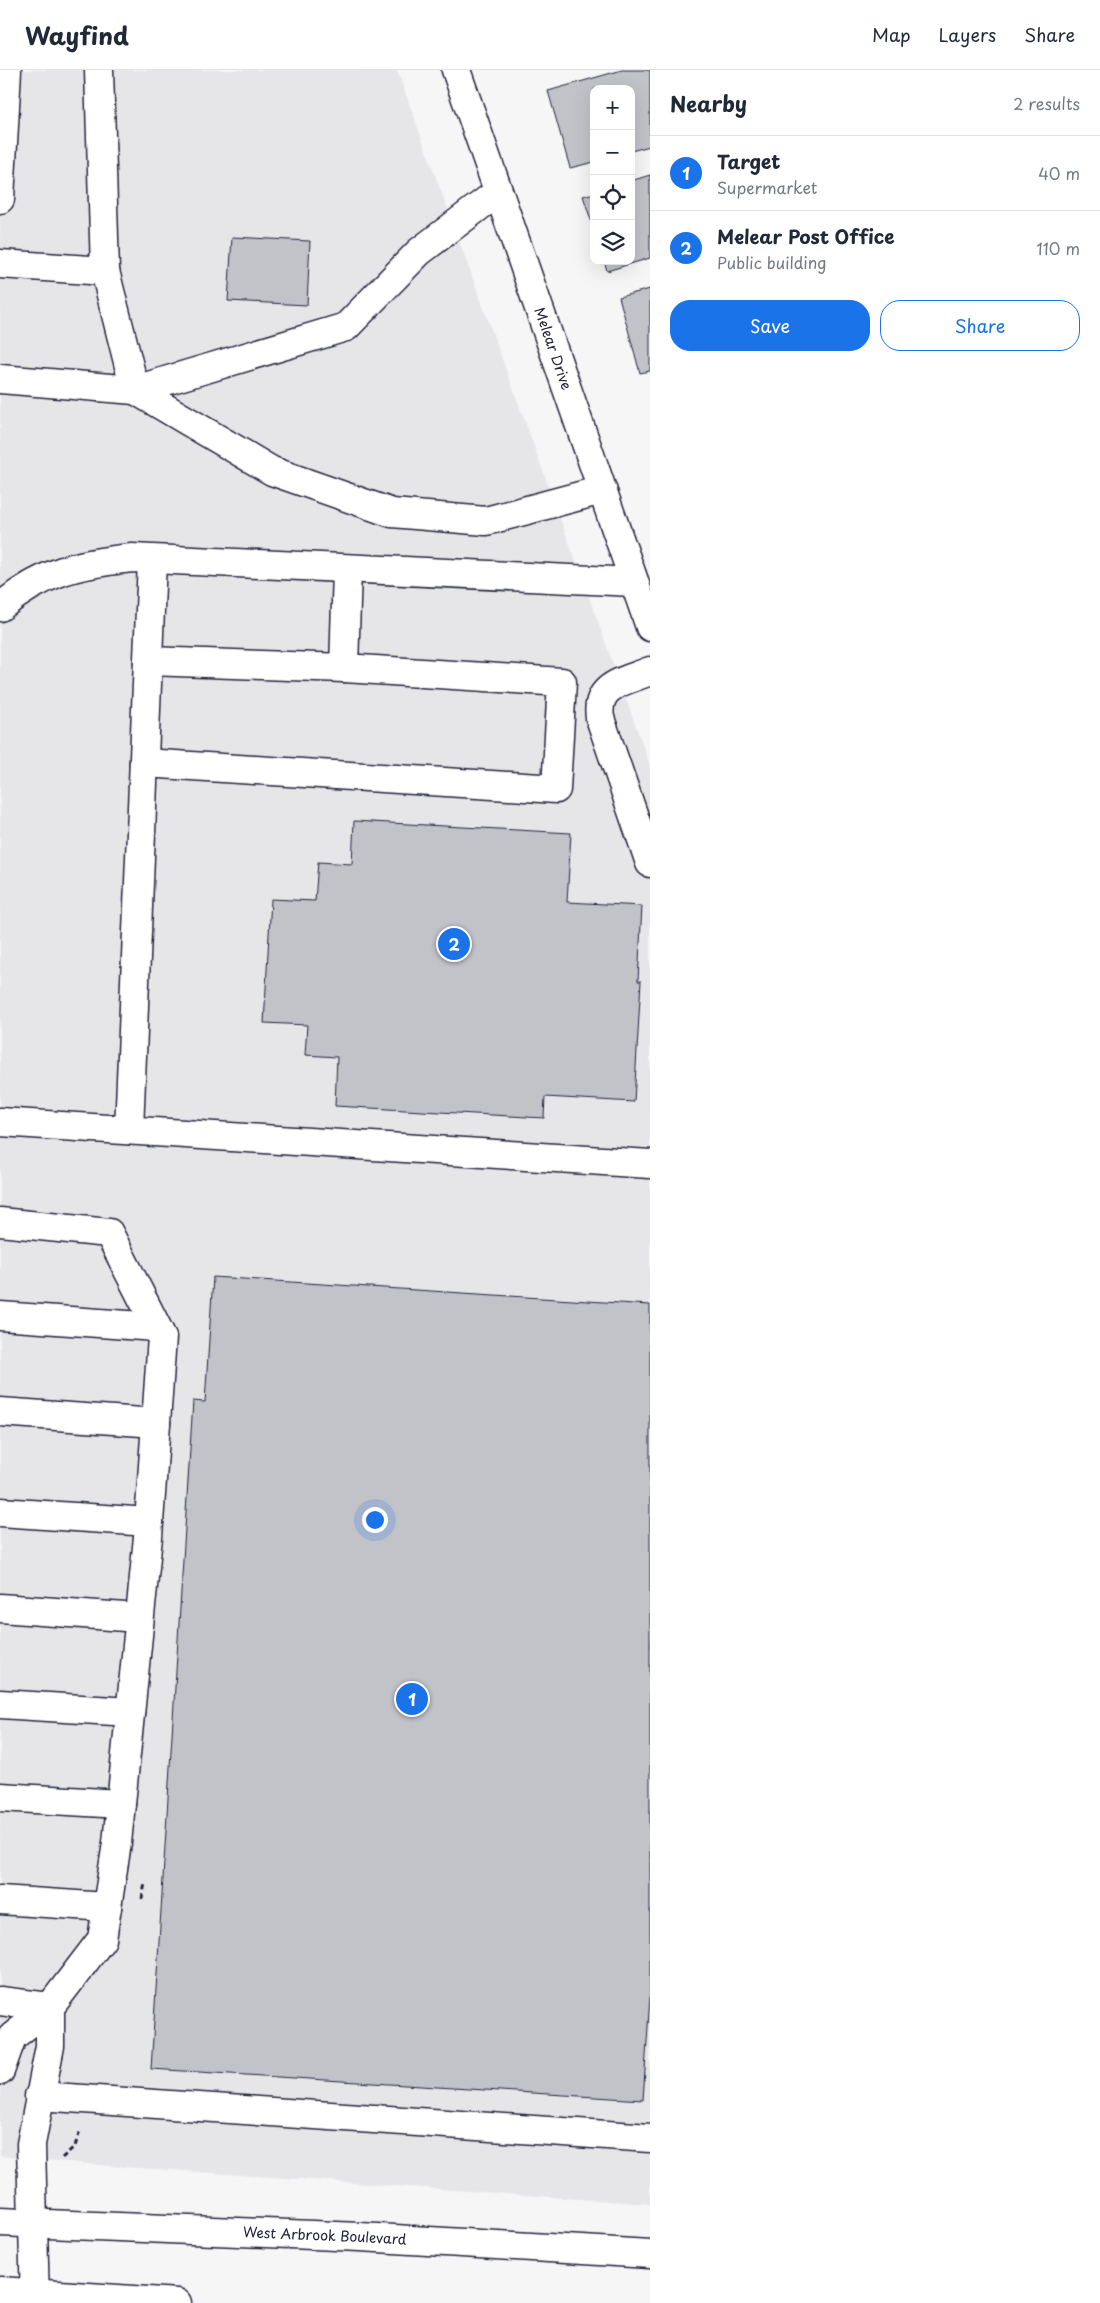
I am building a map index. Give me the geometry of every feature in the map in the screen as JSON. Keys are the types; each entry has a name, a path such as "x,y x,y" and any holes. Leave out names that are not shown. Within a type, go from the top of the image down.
{"street":[{"path":"0,199 7,70"},
{"path":"99,70 104,271 135,390 272,471 392,513 486,521 602,490"},
{"name":"Melear Drive","path":"456,70 650,627"},
{"path":"0,379 135,390 346,327 419,252 498,192"},
{"path":"0,264 104,271"},
{"path":"0,608 24,588 64,568 132,558 634,582"},
{"path":"129,1130 152,560"},
{"path":"344,668 347,569"},
{"path":"144,763 556,789 562,682 344,668 148,661"},
{"path":"650,670 610,688 601,696 599,706 600,718 650,863"},
{"path":"0,1122 650,1164"},
{"path":"0,1222 109,1233 162,1337 149,1522 121,1804 102,1939 50,2007 12,2037 0,2070"},
{"path":"0,1316 156,1327"},
{"path":"0,1412 156,1423"},
{"path":"0,1512 149,1522"},
{"path":"0,1608 139,1618"},
{"path":"0,1704 130,1712"},
{"path":"0,1796 121,1804"},
{"path":"0,1900 107,1907"},
{"path":"0,2000 50,2007"},
{"path":"36,2298 32,2224 31,2144 50,2046 50,2007"},
{"path":"39,2096 650,2138"},
{"name":"West Arbrook Boulevard","path":"0,2222 360,2237 650,2254"},
{"path":"0,2291 36,2298 176,2303"}],"path":[{"path":"140,1903 146,1880"},
{"path":"57,2164 75,2146 92,2099"}],"shaded area":[{"path":"0,70 397,70 650,765 650,2204 112,2166 0,2156"}],"building":[{"path":"622,70 650,70 650,146 635,150 635,85 590,85 590,163 570,168 548,91"},
{"path":"650,175 650,258 635,263 635,220 635,180"},
{"path":"590,194 590,217 583,196"},
{"path":"232,237 310,241 307,305 228,301"},
{"path":"605,265 627,265 607,271"},
{"path":"650,289 650,371 640,373 619,297"},
{"path":"354,821 571,833 567,902 642,906 638,981 641,981 634,1102 545,1097 544,1118 335,1106 337,1057 305,1055 307,1025 264,1023 271,899 315,901 318,862 352,864"},
{"path":"213,1277 650,1305 650,1997 643,2100 151,2069 193,1401 205,1402"}],"place":[{"name":"Melear Post Office","path":"454,944"},
{"name":"Target","path":"412,1699"}]}
